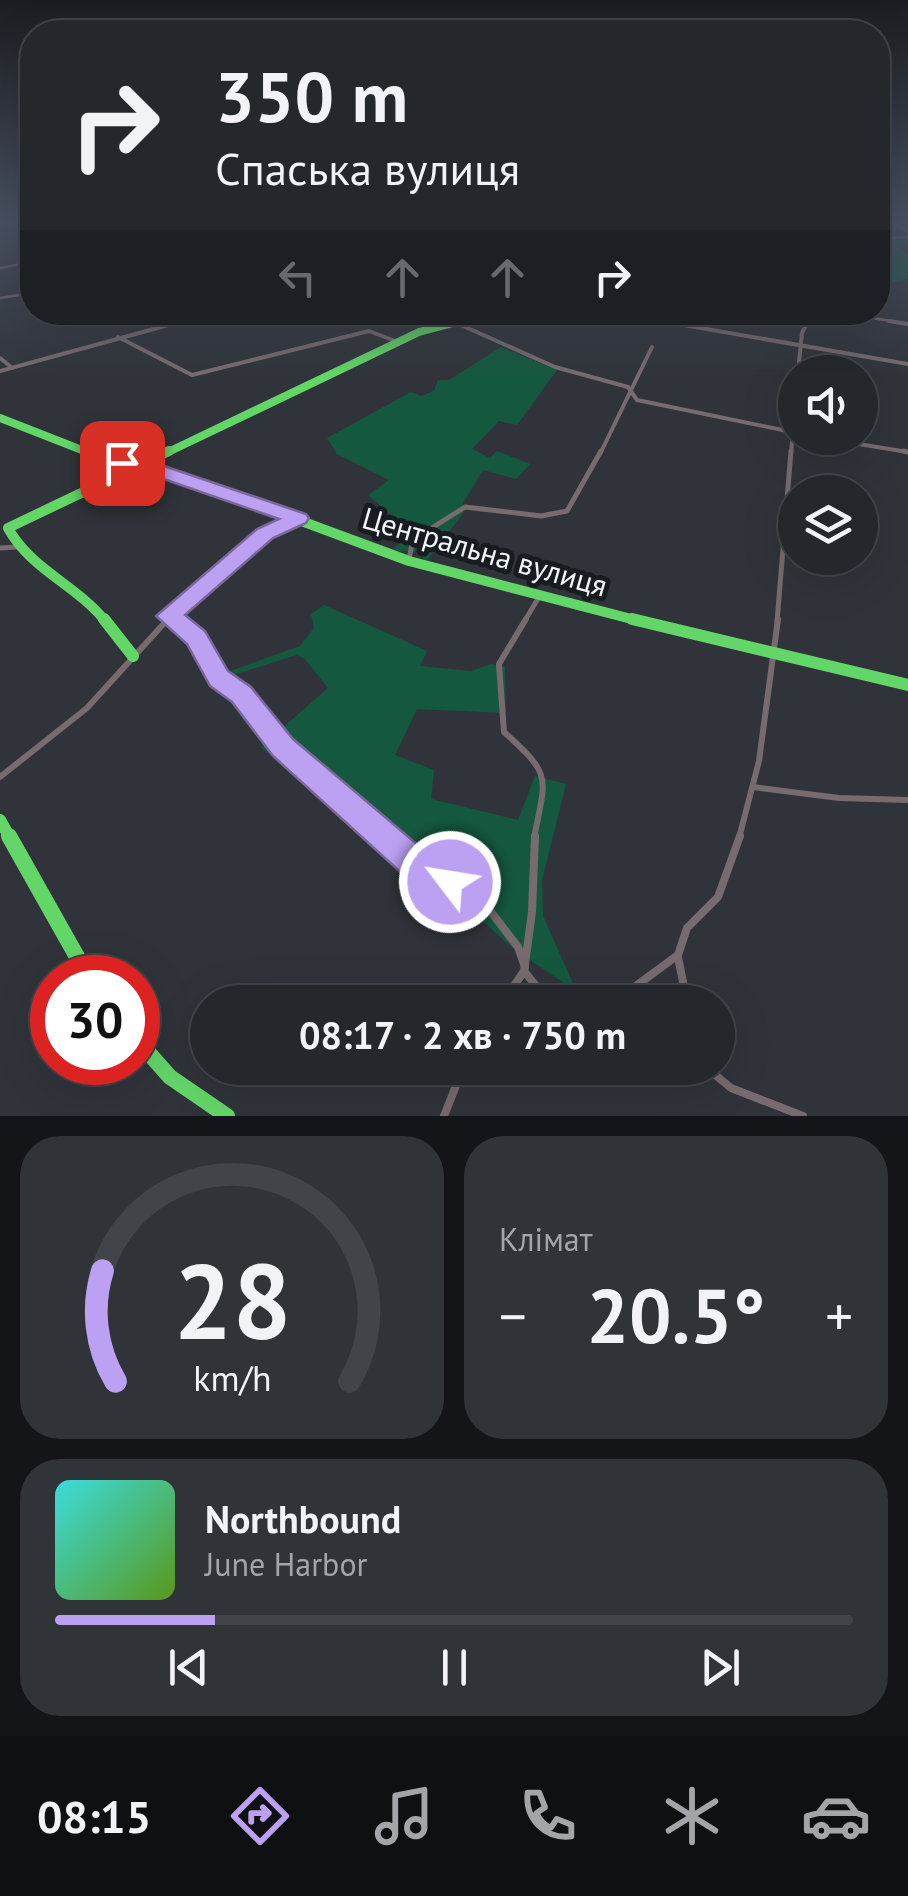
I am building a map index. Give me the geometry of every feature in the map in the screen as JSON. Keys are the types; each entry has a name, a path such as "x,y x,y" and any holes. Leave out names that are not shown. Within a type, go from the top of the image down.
{"street":[{"path":"0,371 167,325"},
{"path":"134,656 118,630 90,602 17,547 8,528 398,342 445,325"},
{"path":"459,325 537,361 628,387 636,400 778,430"},
{"path":"688,325 908,364"},
{"path":"799,355 807,325"},
{"path":"118,336 172,368 192,375 370,331 398,342"},
{"path":"409,561 414,540 453,512 476,507 553,515 566,511 580,498 596,457 652,347"},
{"path":"0,358 11,367"},
{"name":"Центральна вулиця","path":"0,418 108,460 135,465 298,518 409,561 539,597 908,685"},
{"path":"878,447 908,452"},
{"path":"684,985 678,955 687,928 718,897 732,866 753,788 775,652 792,455"},
{"path":"0,777 86,708 168,616 265,534 298,518"},
{"path":"0,548 17,547"},
{"path":"514,985 524,969 532,912 533,846 545,780 538,762 504,732 498,664 539,597"},
{"path":"168,616 196,637 219,678 242,694 274,738 322,782 434,878 471,886 518,947 524,969 536,985"},
{"path":"753,788 908,800"},
{"path":"0,820 76,955"},
{"path":"637,985 678,955"},
{"path":"160,1066 227,1116"},
{"path":"444,1116 457,1085"},
{"path":"727,1085 803,1116"}],"green space":[{"path":"890,273 908,273 908,279 890,283"},
{"path":"501,347 557,370 517,425 499,421 472,449 490,458 497,451 530,464 516,479 483,470 463,503 464,512 425,563 421,551 390,551 413,534 368,495 389,480 337,454 327,438 411,392 421,396 434,391 438,380 449,380"},
{"path":"324,605 427,651 420,666 471,671 491,664 505,667 506,713 417,709 395,755 434,770 431,799 518,820 535,776 566,784 542,880 543,916 574,985 567,985 515,950 477,916 425,887 261,747 328,688 304,658 296,655 218,680 189,636 170,621 176,614 225,673 300,646 314,628 311,614"}],"traffic: fast":[{"path":"133,656 94,607 21,552 8,528 419,332 445,325"},
{"path":"0,418 108,460 204,485 409,561 539,597 908,685"},
{"path":"0,820 76,955"},
{"path":"160,1066 227,1116"}],"route":[{"path":"122,463 157,470 298,518 265,534 168,616 196,637 219,678 242,694 283,748 421,868 434,878 450,882"}]}
